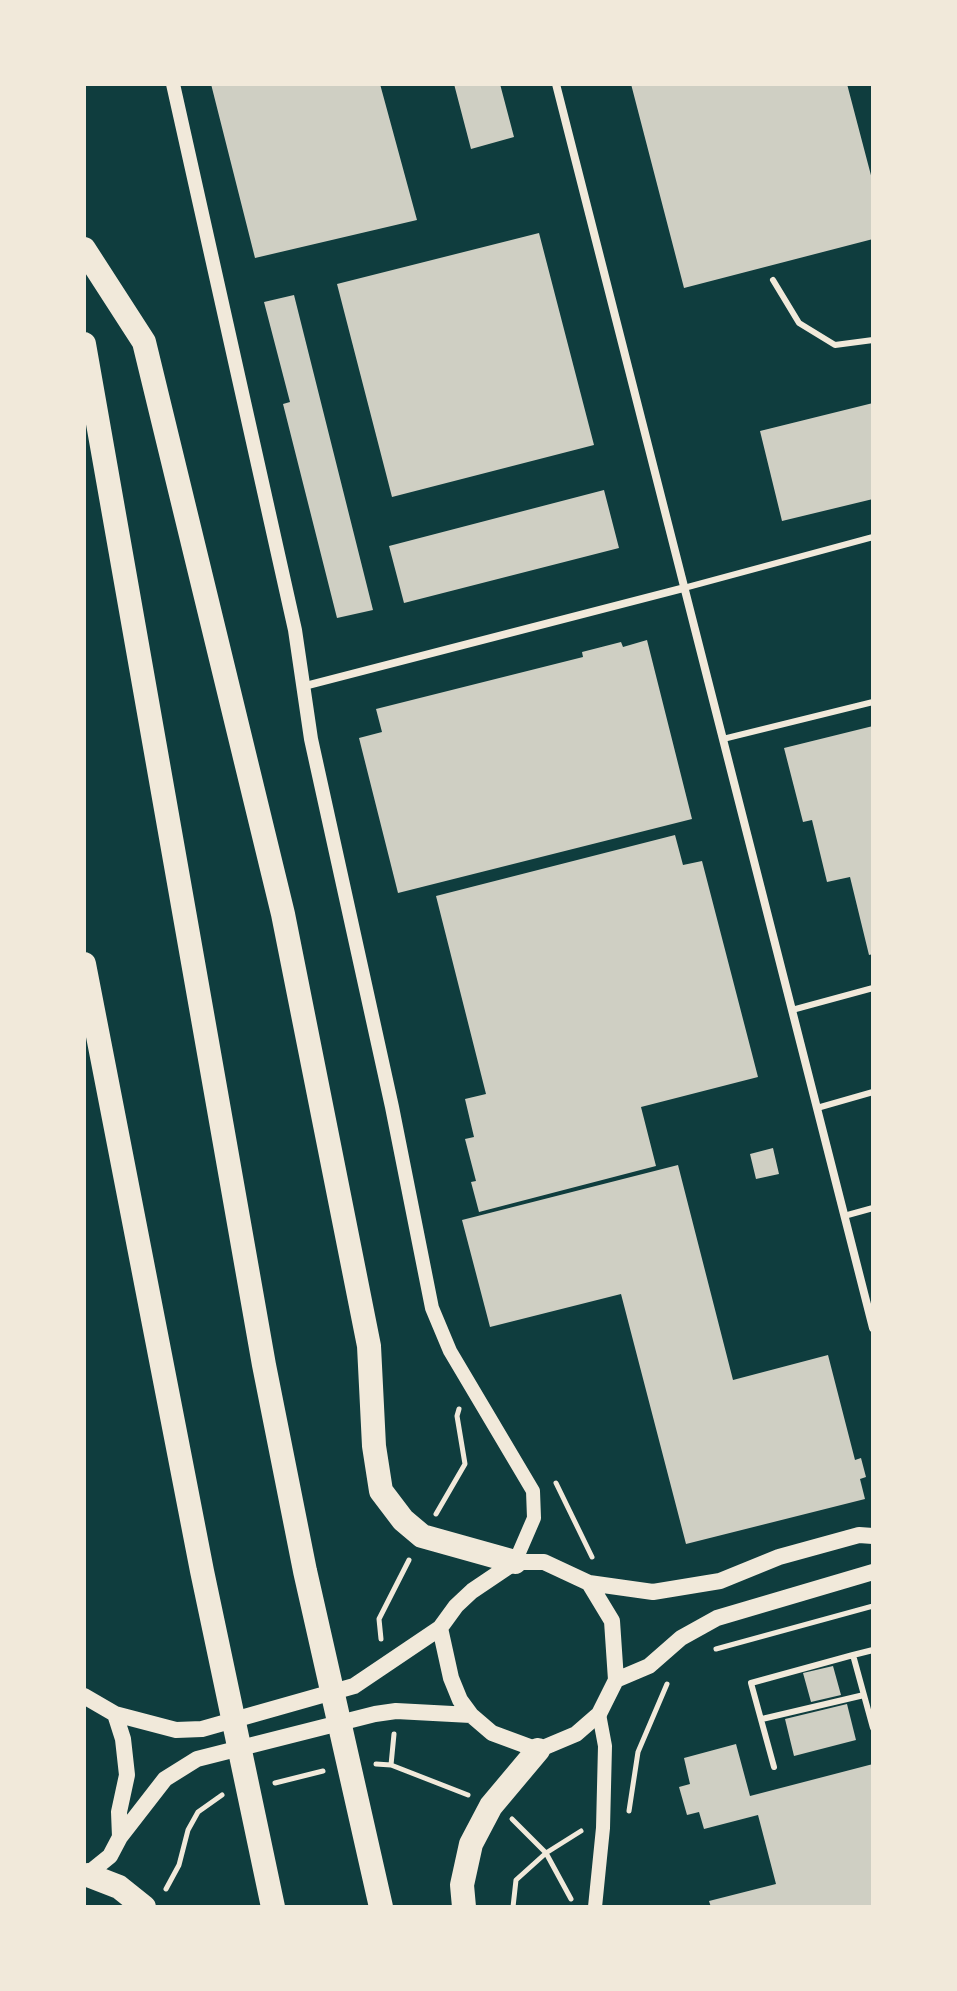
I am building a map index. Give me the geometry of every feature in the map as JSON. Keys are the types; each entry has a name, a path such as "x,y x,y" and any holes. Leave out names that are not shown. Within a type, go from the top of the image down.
{"highway":[{"path":"84,249 144,342 283,914 369,1346 374,1446 381,1491 403,1520 422,1536 515,1562"},
{"path":"84,344 277,1431 335,1710 381,1907"},
{"path":"84,964 179,1456 273,1907"},
{"path":"464,1907 462,1885 471,1844 491,1806 538,1750"},
{"path":"86,1876 154,1900"}],"main road":[{"path":"84,1696 115,1714 176,1730 202,1729 354,1686 440,1628 472,1591 515,1562 544,1562 589,1583 653,1592 720,1581 779,1557 859,1535 873,1536"},
{"path":"616,1680 649,1666 681,1638 717,1618 873,1572"},
{"path":"440,1628 451,1678 460,1700 471,1715 492,1733 538,1750 576,1734 599,1714 616,1680 612,1621 589,1583"},
{"path":"86,1876 110,1856 120,1837 165,1779 197,1759 375,1714 396,1711 471,1715"},
{"path":"115,1714 123,1739 127,1775 119,1812 120,1837"}],"street":[{"path":"173,84 295,630 300,687 432,1308 450,1351 533,1491 534,1518 515,1562"},
{"path":"556,84 873,1328"},
{"path":"300,687 684,588"},
{"path":"595,1907 603,1828 605,1746 599,1714"}],"lane":[{"path":"773,280 799,323 835,345 873,340"},
{"path":"684,588 873,537"},
{"path":"723,739 873,702"},
{"path":"792,1010 873,988"},
{"path":"817,1108 873,1092"},
{"path":"844,1216 873,1208"},
{"path":"774,1767 751,1683 873,1650"},
{"path":"853,1655 873,1728"},
{"path":"762,1719 864,1695"}],"path":[{"path":"434,1516 465,1464 457,1416"},
{"path":"383,1649 379,1619 409,1560"},
{"path":"703,1652 873,1606"},
{"path":"629,1813 638,1752 667,1683 675,1674"},
{"path":"391,1765 395,1725"},
{"path":"367,1764 391,1765 478,1799"},
{"path":"264,1785 324,1771"},
{"path":"154,1900 179,1865 188,1830 198,1812 218,1796 233,1792"},
{"path":"512,1819 546,1853 569,1894"},
{"path":"513,1907 516,1880 546,1853 578,1831"}],"building":[{"path":"211,84 380,84 417,220 255,258"},
{"path":"454,84 500,84 514,137 471,149"},
{"path":"631,84 847,84 873,183 873,239 684,288"},
{"path":"539,233 594,445 392,497 337,284"},
{"path":"294,295 373,610 337,618 283,404 290,402 264,302"},
{"path":"873,403 873,499 782,521 760,431"},
{"path":"604,490 619,548 404,603 389,546"},
{"path":"647,640 692,819 398,893 359,738 382,732 376,709 583,657 582,652 621,642 623,647"},
{"path":"873,726 873,954 869,955 850,877 827,882 812,820 803,822 784,748"},
{"path":"675,835 683,865 702,861 758,1077 641,1107 656,1166 479,1212 471,1182 476,1181 465,1139 474,1137 465,1099 486,1094 436,896"},
{"path":"773,1148 779,1174 756,1179 750,1154"},
{"path":"678,1165 733,1380 828,1355 855,1460 861,1458 866,1477 860,1479 865,1499 686,1544 621,1294 490,1327 462,1220"},
{"path":"833,1666 841,1695 811,1702 803,1673"},
{"path":"847,1704 856,1740 794,1756 785,1719"},
{"path":"736,1744 750,1796 873,1764 873,1907 711,1907 709,1901 776,1884 758,1815 704,1829 699,1812 687,1815 679,1787 690,1784 684,1758"}]}
